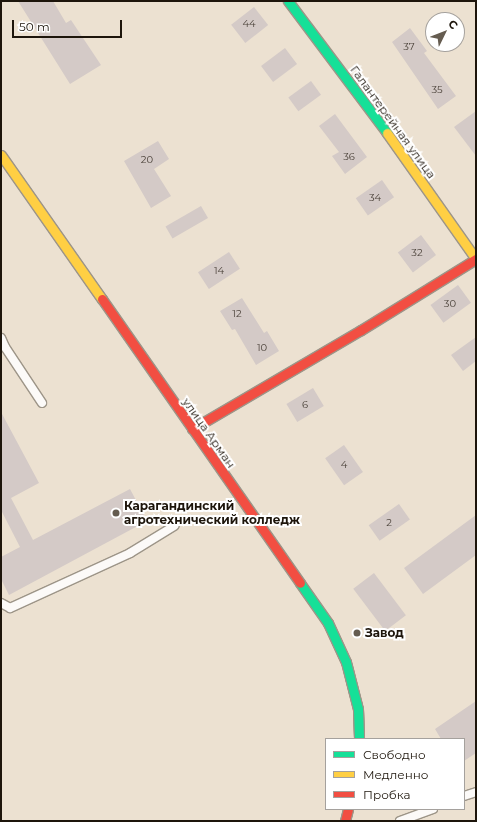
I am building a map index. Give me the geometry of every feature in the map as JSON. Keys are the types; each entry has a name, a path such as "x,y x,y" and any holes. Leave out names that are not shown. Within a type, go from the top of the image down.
{"street":[{"name":"Галантерейная улица","path":"288,1 388,134 476,259"},
{"name":"улица Арман","path":"1,155 328,623 346,662 358,709 359,738"},
{"path":"192,429 361,330 476,259"},
{"path":"345,821 348,810"}],"lane":[{"path":"1,338 5,347 42,403"},
{"path":"1,603 10,608 130,553 174,526"},
{"path":"465,796 476,792"},
{"path":"400,821 429,810"}],"building":[{"path":"18,1 53,1 66,23 71,20 101,65 70,84"},
{"path":"254,7 268,25 245,43 231,25"},
{"path":"410,28 425,48 426,52 424,53 456,96 438,109 392,42"},
{"path":"285,48 297,64 273,82 261,66"},
{"path":"311,81 321,95 298,111 288,97"},
{"path":"476,111 476,156 454,127"},
{"path":"335,114 367,157 345,174 332,156 339,152 319,126"},
{"path":"158,141 169,159 154,169 171,196 151,208 124,161"},
{"path":"382,180 394,197 368,216 356,198"},
{"path":"201,206 208,218 172,239 165,226"},
{"path":"421,235 436,255 413,272 398,252"},
{"path":"229,252 240,269 209,289 198,272"},
{"path":"458,285 471,303 443,323 430,305"},
{"path":"242,298 264,333 267,331 279,351 256,365 235,329 232,330 220,311"},
{"path":"476,337 476,361 463,371 451,355"},
{"path":"313,388 324,406 297,422 286,404"},
{"path":"1,412 39,483 11,498 33,540 130,489 147,521 9,595 1,579 1,557 20,547 1,510"},
{"path":"344,445 363,472 344,485 325,458"},
{"path":"399,504 410,520 380,541 369,525"},
{"path":"476,515 476,555 423,594 404,568"},
{"path":"374,573 406,615 385,631 353,589"},
{"path":"476,701 476,753 465,760 465,738 440,738 435,729"}],"traffic: fast":[{"path":"288,1 387,133"},
{"path":"300,583 328,623 346,662 358,709 359,738"}],"traffic: slow":[{"path":"387,133 476,259"},
{"path":"1,155 102,299"}],"traffic: jam":[{"path":"192,429 361,330 476,259"},
{"path":"102,299 300,583"},
{"path":"345,821 348,810"}],"place":[{"name":"Карагандинский агротехнический колледж","path":"116,513"},
{"name":"Завод","path":"357,633"}]}
